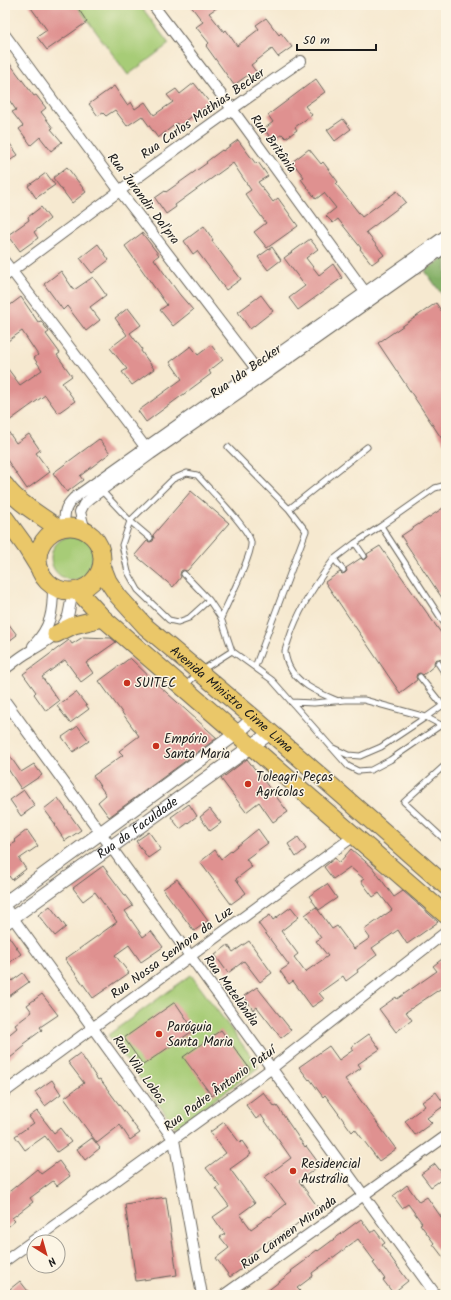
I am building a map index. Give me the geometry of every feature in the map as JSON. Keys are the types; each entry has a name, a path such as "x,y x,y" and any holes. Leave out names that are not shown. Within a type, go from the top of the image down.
{"main road":[{"path":"5,485 21,503 62,528"},
{"path":"5,518 26,547 44,579 53,587 62,591 75,591 94,582 102,566 102,552 96,540 85,531 75,527 62,528 49,535 41,545 38,556 39,568"},
{"name":"Avenida Ministro Cirne Lima","path":"102,566 108,581 118,596 146,627 254,718 446,886"},
{"name":"Avenida Ministro Cirne Lima","path":"75,591 102,618 446,915"},
{"path":"56,634 74,625 102,618"}],"street":[{"name":"Rua Britânia","path":"153,5 232,109 368,295"},
{"name":"Rua Jurandir Dal'pra","path":"5,34 119,190 259,373"},
{"name":"Rua Carlos Mathias Becker","path":"8,274 119,190 301,61"},
{"path":"368,295 446,235"},
{"name":"Rua Ida Becker","path":"85,531 80,512 84,504 148,451 368,295 446,247"},
{"path":"5,262 8,274 148,451 74,498 65,510 62,528"},
{"path":"5,669 26,653 41,637 50,619 53,600 53,587"},
{"path":"26,653 42,645 56,634 68,615 75,591"},
{"name":"Rua Matelândia","path":"5,701 436,1295"},
{"name":"Rua da Faculdade","path":"5,903 237,733 254,718"},
{"name":"Rua da Faculdade","path":"8,916 110,847 270,732"},
{"name":"Rua Nossa Senhora da Luz","path":"5,1092 354,836"},
{"name":"Rua Vila Lobos","path":"8,916 93,1027 174,1140 202,1295"},
{"name":"Rua Padre Ântonio Patuí","path":"5,1261 272,1068 446,932"},
{"name":"Rua Carmen Miranda","path":"224,1295 446,1136"}],"lane":[{"path":"228,447 289,509 306,531 255,667"},
{"path":"289,509 366,447"},
{"path":"209,600 188,618 178,622 169,620 138,590 128,572 122,545 130,521 173,479 187,473 197,475 245,529 251,542 250,553 221,618"},
{"path":"338,701 314,690 300,680 289,666 285,651 292,631 310,595 334,559 435,488 446,485"},
{"path":"101,490 130,521 150,538"},
{"path":"381,526 446,626"},
{"path":"355,543 364,556"},
{"path":"334,559 343,570"},
{"path":"184,574 209,600 221,618 232,651 272,680 328,746 348,766 358,771 371,770 444,727 426,717 364,700 314,703 291,702"},
{"path":"184,688 199,672 232,651"},
{"path":"438,663 446,675"},
{"path":"328,746 348,755 360,756 381,747 444,704 420,677"},
{"path":"446,769 444,766 404,802 446,841"}],"green space":[{"path":"140,5 169,44 128,75 77,6"},
{"path":"446,256 446,300 425,271"},
{"path":"69,536 77,536 89,542 95,554 95,562 89,574 77,580 69,580 57,574 51,562 51,554 57,542"},
{"path":"191,975 259,1067 176,1128 108,1035"}],"building":[{"path":"29,5 76,5 87,22 47,50 37,37 47,30"},
{"path":"190,5 221,5 209,13 224,32 226,30 237,46 259,29 256,25 266,18 279,35 281,33 292,47 278,57 272,49 251,65 257,73 250,78 248,75 234,85 206,46 209,43 196,27 203,22"},
{"path":"5,57 34,96 36,95 46,108 41,112 53,128 51,129 62,142 51,151 40,137 31,145 19,129 23,126 12,112 16,110 5,94"},
{"path":"316,79 325,92 305,106 312,115 295,127 297,130 286,138 282,134 273,141 264,129 273,122 268,115"},
{"path":"194,83 210,103 179,126 177,123 158,138 142,116 127,126 115,110 106,116 103,113 98,116 89,104 114,86 127,105 131,102 135,109 145,102 154,115 173,102 167,95 176,89 180,94"},
{"path":"343,119 351,129 335,141 327,130"},
{"path":"5,137 18,155 5,164"},
{"path":"238,140 256,164 258,162 268,176 258,182 273,202 278,198 298,226 267,248 254,232 266,223 245,194 251,190 233,163 175,205 176,207 166,214 155,198 165,191 166,192 207,163 206,162 222,150 223,151"},
{"path":"309,149 321,164 323,162 338,182 336,184 362,217 397,191 406,202 366,232 384,255 372,264 338,219 333,223 326,216 336,208 324,193 316,199 301,179 304,177 292,162"},
{"path":"67,167 86,192 72,203 53,178"},
{"path":"46,173 55,185 36,198 28,186"},
{"path":"41,207 50,219 34,232 38,238 20,251 8,235 29,220 28,217"},
{"path":"204,226 213,240 212,241 241,279 226,290 197,251 193,254 184,241"},
{"path":"142,233 159,255 154,259 180,295 193,310 173,326 160,310 167,305 125,246"},
{"path":"310,239 318,249 306,258 319,275 333,264 342,278 298,310 289,298 305,286 284,258"},
{"path":"98,244 109,260 92,273 80,258"},
{"path":"272,247 281,260 268,270 258,257"},
{"path":"61,271 74,290 93,277 106,295 90,307 100,320 86,331 67,306 63,310 44,284"},
{"path":"261,295 273,311 250,329 238,312"},
{"path":"21,297 38,322 41,321 49,332 46,334 60,353 57,355 72,376 62,383 75,401 58,413 45,395 5,424 5,365 20,385 42,370 34,358 38,355 22,331 5,343 5,311"},
{"path":"436,303 446,318 446,445 378,343"},
{"path":"128,308 141,325 130,333 154,369 132,385 122,372 127,369 110,348 127,335 115,318"},
{"path":"211,345 223,360 209,371 211,374 146,422 138,411 182,379 170,362 191,346 198,355"},
{"path":"5,427 16,443 29,434 40,450 36,453 50,472 27,489 5,457"},
{"path":"99,439 110,453 80,476 83,480 67,492 53,473"},
{"path":"191,491 229,523 187,571 181,571 181,577 173,587 135,555 147,541 153,541 153,535"},
{"path":"446,506 446,604 401,536"},
{"path":"380,546 446,640 446,656 441,660 435,660 435,665 423,675 420,673 417,674 417,680 400,693 325,582 340,572 342,574 345,573 347,571 346,568 361,558 363,560 366,559 368,557 367,554"},
{"path":"5,619 17,635 5,644"},
{"path":"83,637 111,638 116,642 86,663 93,673 81,682 65,660 42,677 59,701 46,711 34,694 36,692 23,674 69,640 72,644"},
{"path":"130,658 217,738 109,817 98,802 106,795 93,776 123,755 119,751 139,736 99,681"},
{"path":"76,692 89,709 70,723 57,706"},
{"path":"78,726 89,741 73,752 62,737"},
{"path":"5,749 21,772 34,764 42,775 21,789 8,769 5,771"},
{"path":"247,759 288,812 273,822 259,802 246,812 221,779"},
{"path":"24,790 35,806 21,816 10,800"},
{"path":"58,798 81,830 65,841 55,826 56,825 44,809"},
{"path":"189,804 197,816 180,829 171,817"},
{"path":"210,809 221,823 210,831 200,817"},
{"path":"258,829 268,843 246,859 252,867 236,879 246,893 231,904 200,862 215,850 221,859"},
{"path":"27,830 38,846 19,859 26,869 12,880 9,876 5,879 5,849 16,842 14,840"},
{"path":"149,832 161,849 148,858 136,841"},
{"path":"298,837 306,849 296,857 288,844"},
{"path":"351,849 372,867 394,897 403,891 438,922 407,944 398,930 372,948 377,955 357,970 358,972 346,981 343,976 319,993 324,999 312,1007 293,981 289,984 280,971 289,965 258,923 270,915 273,920 291,907 299,917 281,931 298,954 294,957 305,972 328,956 316,941 321,938 305,915 316,907 332,929 337,926 354,949 370,938 364,930 392,910 379,893 373,897 361,881 364,879 350,867 333,879 324,867 335,858 339,863"},
{"path":"103,866 133,906 125,911 143,937 151,931 163,947 141,962 129,945 115,955 129,973 93,998 65,959 117,922 95,892 83,901 73,888"},
{"path":"177,879 208,921 194,931 163,889"},
{"path":"327,884 337,898 319,910 309,896"},
{"path":"50,906 66,927 55,936 38,915"},
{"path":"5,931 21,954 5,966"},
{"path":"249,941 272,973 260,982 244,961 228,973 215,955 228,945 233,952"},
{"path":"446,956 446,985 406,1012 412,1020 396,1032 379,1009 396,997 397,999 437,971 433,966"},
{"path":"5,970 12,981 23,973 29,982 5,999"},
{"path":"257,987 291,1030 281,1038 257,1007 253,1010 244,996"},
{"path":"42,994 58,1015 40,1027 42,1030 23,1044 25,1046 5,1062 5,1038 17,1028 15,1025 32,1012 27,1005"},
{"name":"Paróquia Santa Maria","path":"175,1002 194,1030 143,1065 124,1038"},
{"path":"221,1030 250,1069 212,1096 183,1057"},
{"path":"369,1034 380,1049 358,1064 361,1068 345,1079 396,1149 379,1161 355,1129 352,1132 325,1095 323,1097 299,1067 329,1046 339,1060 353,1050 351,1047"},
{"path":"80,1053 98,1080 100,1079 140,1133 130,1140 120,1125 97,1143 64,1098 84,1083 68,1062"},
{"path":"52,1080 61,1094 45,1106 35,1092"},
{"path":"263,1092 275,1107 277,1106 305,1147 306,1146 320,1165 299,1181 320,1210 304,1222 302,1220 288,1231 287,1230 272,1241 271,1240 242,1261 246,1266 230,1277 216,1258 229,1248 220,1237 225,1234 213,1217 229,1206 216,1188 220,1186 206,1168 226,1153 210,1132 224,1122 240,1143 242,1141 251,1154 230,1169 255,1203 240,1214 251,1229 269,1216 270,1217 286,1204 265,1177 291,1158 261,1115 256,1119 246,1105"},
{"path":"436,1092 445,1105 427,1118 432,1123 415,1135 405,1121 425,1106 422,1102"},
{"path":"37,1111 54,1133 60,1128 71,1142 57,1152 45,1136 25,1150 15,1136 34,1123 29,1117"},
{"path":"92,1138 100,1148 85,1160 77,1149"},
{"path":"59,1161 70,1176 57,1186 53,1181 30,1198 33,1202 12,1218 15,1221 5,1229 5,1195 37,1169 41,1174"},
{"path":"435,1164 445,1177 431,1187 421,1174"},
{"path":"407,1185 419,1202 427,1197 446,1224 446,1261 433,1244 434,1243 420,1224 422,1223 408,1204 402,1208 393,1196"},
{"path":"166,1197 177,1275 136,1281 125,1204"},
{"path":"361,1219 371,1233 375,1230 385,1243 382,1245 408,1281 393,1293 373,1263 375,1262 358,1239 312,1273 313,1276 297,1288 300,1291 295,1295 262,1295 292,1272 291,1271 306,1260 305,1259"},
{"path":"20,1281 31,1295 5,1295 5,1293"}],"place":[{"name":"SUITEC","path":"127,683"},
{"name":"Empório Santa Maria","path":"156,746"},
{"name":"Toleagri Peças Agrícolas","path":"248,784"},
{"name":"Paróquia Santa Maria","path":"159,1034"},
{"name":"Residencial Austrália","path":"293,1171"}]}
